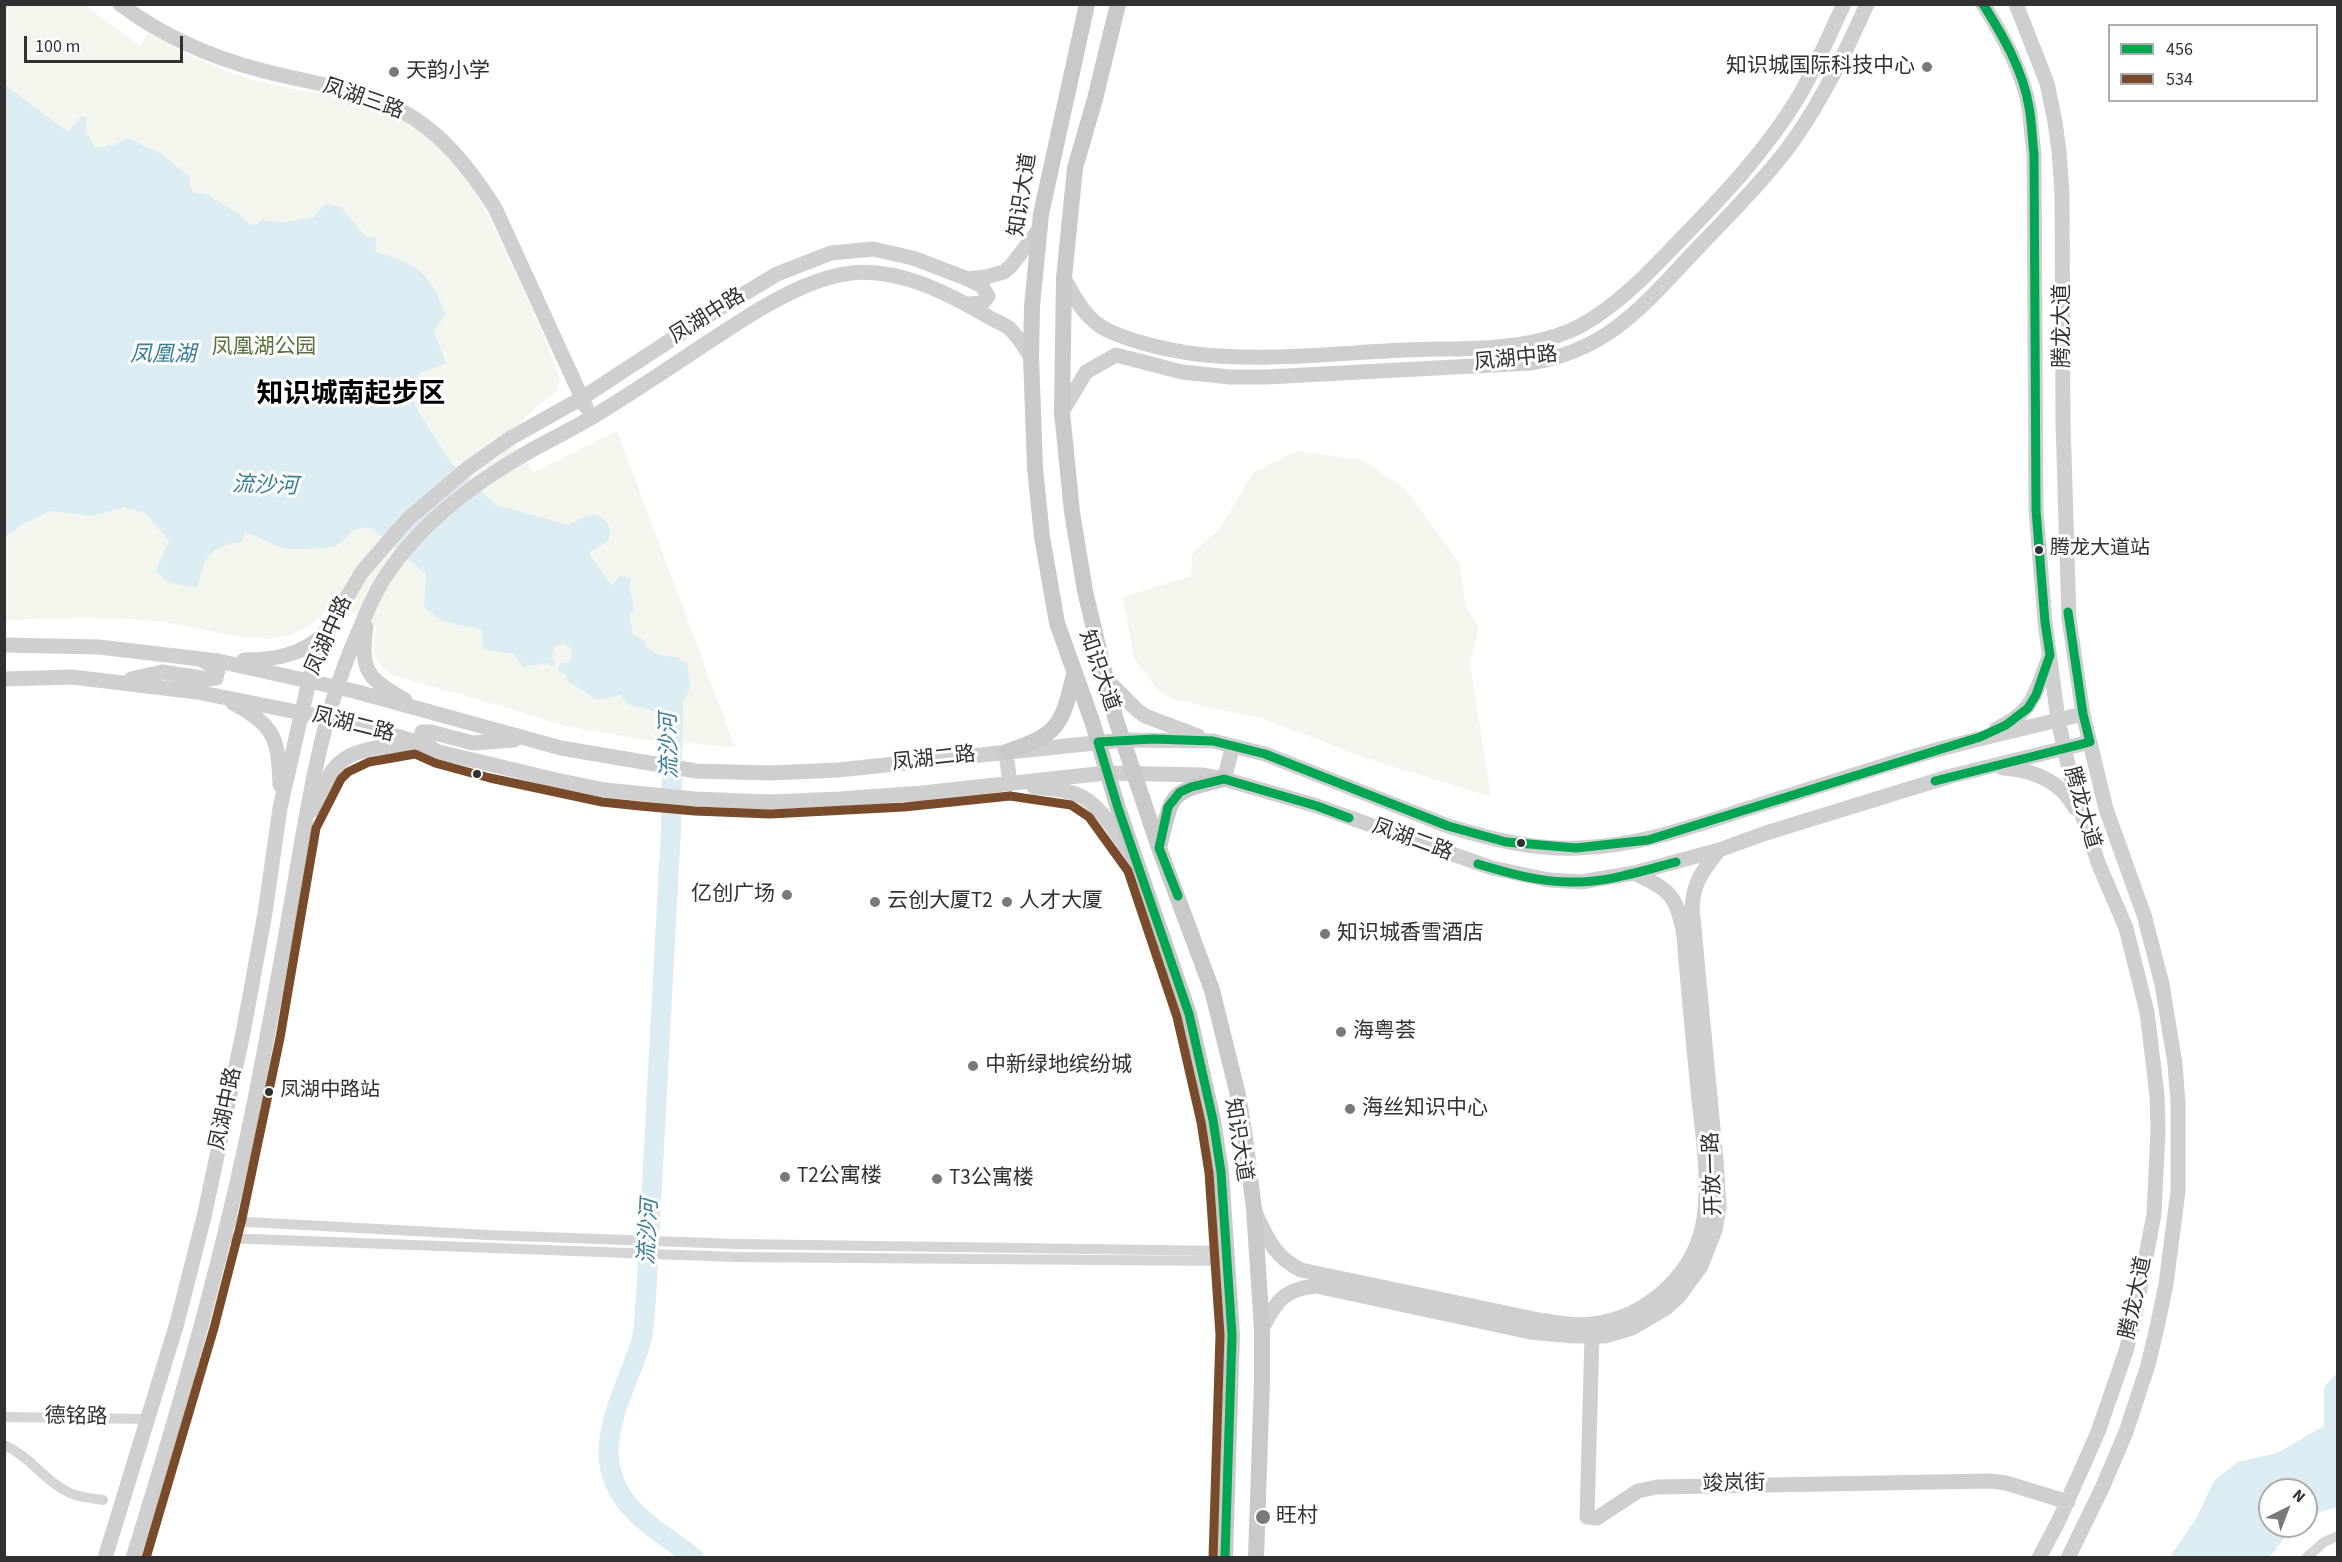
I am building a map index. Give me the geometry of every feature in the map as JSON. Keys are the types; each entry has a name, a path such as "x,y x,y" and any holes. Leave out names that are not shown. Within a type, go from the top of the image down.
{"main road":[{"name":"知识大道","path":"1087,4 1049,170 1040,228 1032,306 1030,357 1035,468 1042,537 1057,623 1092,721 1106,773 1189,1014 1206,1086 1221,1172 1232,1335 1226,1557"},
{"name":"知识大道","path":"1118,4 1095,99 1075,168 1064,278 1062,412 1072,512 1084,591 1106,679 1123,740 1159,849 1212,990 1238,1095 1254,1209 1262,1329 1256,1557"},
{"path":"1006,752 1036,742 1054,729 1064,713 1074,673"},
{"path":"1159,849 1168,807 1173,798 1191,787 1224,779"}],"street":[{"name":"凤湖三路","path":"120,4 183,42 217,56 266,72 350,91 380,101 401,110 440,138 477,180 495,208 592,418"},
{"name":"腾龙大道","path":"1983,4 2003,37 2021,78 2028,106 2034,154 2036,510 2045,622 2058,720 2073,787 2087,832 2126,928 2147,1012 2157,1095 2157,1170 2154,1214 2135,1315 2098,1432 2067,1502 2039,1557"},
{"name":"腾龙大道","path":"2016,4 2046,83 2059,152 2062,193 2063,422 2069,619 2083,714 2106,810 2154,948 2170,1024 2178,1103 2178,1191 2166,1284 2148,1365 2122,1441 2068,1557"},
{"name":"凤湖中路","path":"1064,278 1088,316 1106,329 1193,354 1257,357 1519,344 1542,340 1580,327 1629,291 1704,215 1759,154 1800,95 1844,5"},
{"path":"1844,5 1865,10"},
{"name":"凤湖中路","path":"1116,355 1182,372 1254,377 1531,363 1569,354 1592,344 1610,333 1644,304 1776,162 1806,122 1865,10"},
{"path":"968,279 1004,272 1020,257 1040,228"},
{"name":"凤湖中路","path":"105,1557 177,1323 214,1171 244,1028 265,912 280,808 309,681 316,656 341,606 370,561 407,520 468,468 508,439 582,398 720,308 777,274 814,258 850,250 873,249 913,258 968,279"},
{"name":"凤湖中路","path":"132,1557 175,1422 229,1221 270,1025 318,749 336,687 368,609 388,572 421,534 455,501 520,457 592,418 758,310 805,285 825,278 846,274 877,273 901,277 969,304 1009,328 1030,357"},
{"path":"968,279 982,286 988,296 983,303 969,304"},
{"path":"1062,412 1086,372 1116,355 1108,350 1107,340 1118,334"},
{"path":"218,661 259,660 292,654 322,636 329,629 341,606"},
{"path":"368,609 363,646 366,667 377,682 424,712"},
{"path":"2045,622 2069,619"},
{"name":"凤湖二路","path":"4,645 99,647 218,661 336,687 526,739 604,757 696,771 771,773 838,770 1123,740 1213,741 1265,754 1448,826 1506,842 1576,848 1608,846 1667,835 1903,759 1980,737 2034,727 2083,714"},
{"path":"1980,737 2007,724 2028,708 2036,695 2050,655"},
{"path":"116,682 162,672 213,679 218,676 218,669 215,666 198,658"},
{"name":"凤湖二路","path":"4,680 72,677 220,696 302,713 417,742 439,752 556,780 605,790 695,800 769,802 840,799 1106,773 1202,775 1224,779 1317,806 1492,868 1549,880 1581,882 1634,873 1719,850 1766,833 1988,767 2090,742"},
{"path":"1106,679 1145,716 1213,741"},
{"path":"220,696 252,714 270,731 278,754 280,808"},
{"path":"439,752 425,743 420,735 422,732 431,732 473,743 526,739"},
{"path":"277,829 303,829 331,772 340,763 366,750 417,742"},
{"path":"1224,779 1233,746"},
{"path":"1006,752 1010,783 1060,790 1083,797 1107,820 1139,865"},
{"path":"1988,767 2023,769 2051,781 2070,800 2087,832"},
{"name":"开放一路","path":"1262,1329 1271,1310 1283,1296 1303,1287 1317,1286 1530,1332 1592,1336 1605,1336 1632,1328 1666,1308 1679,1296 1696,1273 1708,1251 1719,1208 1692,907 1694,886 1719,850"},
{"path":"2099,866 2123,857"},
{"name":"开放一路","path":"1254,1209 1266,1237 1280,1257 1301,1270 1539,1320 1571,1325 1593,1324 1616,1319 1635,1311 1671,1286 1684,1269 1701,1233 1706,1194 1705,1163 1684,936 1679,911 1662,887 1634,873"},
{"path":"229,1221 609,1240 1228,1256"},
{"path":"225,1238 688,1256 1228,1256"},
{"name":"竣岚街","path":"1592,1336 1587,1516 1597,1518 1638,1491 1657,1486 1990,1481 2006,1483 2067,1502"},
{"name":"德铭路","path":"4,1417 147,1419"},
{"path":"4,1445 16,1450 51,1481 68,1492 103,1500"},
{"path":"115,1525 115,1557"},
{"path":"2306,1557 2324,1542 2337,1536"}],"green space":[{"name":"凤凰湖公园","path":"5,5 84,5 140,46 148,33 195,58 244,77 364,104 394,116 418,130 439,147 457,166 486,212 531,307 560,379 558,390 529,413 509,436 534,472 617,431 735,747 646,740 561,725 394,676 382,666 375,655 374,643 377,627 332,601 321,615 302,630 286,636 264,639 169,623 128,619 66,618 5,621"},
{"path":"1296,451 1362,460 1405,489 1460,564 1465,605 1479,627 1470,663 1491,797 1360,756 1264,719 1173,699 1157,689 1134,659 1123,597 1191,576 1192,554 1220,528 1254,472"}],"water":[{"name":"凤凰湖","path":"4,84 68,132 81,116 87,118 85,134 90,137 96,148 106,147 109,144 113,146 127,138 160,153 191,178 192,191 196,194 204,193 242,216 249,225 257,224 262,220 286,222 314,217 325,204 341,207 366,237 377,237 375,251 412,265 420,271 433,288 445,314 434,332 446,363 421,373 408,388 419,413 451,462 496,505 569,525 593,515 602,518 607,523 611,530 608,541 589,553 611,585 621,576 630,578 634,612 629,613 633,634 645,641 644,645 659,655 677,657 686,663 690,683 683,709 662,709 656,712 627,704 621,695 596,700 567,680 566,675 558,670 560,664 568,662 572,657 569,647 564,644 554,648 553,667 547,663 523,667 514,654 483,649 482,630 443,621 424,608 426,574 371,528 353,531 335,546 304,549 282,548 244,533 242,542 222,546 210,555 202,569 197,588 168,582 156,571 169,541 145,513 124,507 93,516 50,511 25,523 5,537"},
{"path":"2337,1373 2337,1507 2318,1513 2318,1478 2258,1478 2258,1538 2284,1538 2270,1557 2170,1557 2197,1517 2214,1481 2238,1462 2277,1453 2324,1426 2324,1387"}],"waterway":[{"name":"流沙河","path":"663,685 673,709 671,828 646,1298 641,1342 616,1410 609,1451 611,1471 618,1491 633,1510 654,1529 694,1558"}],"transit line":[{"name":"456","path":"1225,1558 1232,1335 1221,1172 1213,1120 1189,1014 1118,808 1098,742 1153,739 1213,741 1265,754 1448,826 1506,842 1576,848 1648,840 1980,737 2006,725 2028,708 2036,695 2050,655 2045,622 2036,510 2034,154 2030,113 2022,80 2005,41 1983,4"},
{"name":"456","path":"1935,781 2090,742 2083,714 2068,612"},
{"name":"534","path":"146,1558 214,1328 241,1223 280,1038 316,828 341,779 348,772 369,762 415,754 435,763 490,778 602,802 640,806 770,814 904,807 1010,796 1071,805 1089,817 1128,871 1177,1017 1201,1122 1209,1173 1220,1335 1213,1558"},
{"name":"456","path":"1178,896 1159,848 1168,807 1180,792 1224,779 1317,806 1349,818"},
{"name":"456","path":"1478,864 1535,879 1583,882 1637,873 1676,862"}],"place":[{"name":"知识城国际科技中心","path":"1927,67"},
{"name":"天韵小学","path":"394,72"},
{"name":"腾龙大道站","path":"2039,550"},
{"name":"亿创广场","path":"787,895"},
{"name":"云创大厦T2","path":"875,902"},
{"name":"人才大厦","path":"1007,902"},
{"name":"知识城香雪酒店","path":"1325,934"},
{"name":"海粤荟","path":"1341,1032"},
{"name":"中新绿地缤纷城","path":"973,1066"},
{"name":"凤湖中路站","path":"269,1092"},
{"name":"海丝知识中心","path":"1350,1109"},
{"name":"T2公寓楼","path":"785,1177"},
{"name":"T3公寓楼","path":"937,1179"},
{"name":"旺村","path":"1263,1517"}],"district":[{"name":"知识城南起步区","path":"351,396"}]}
